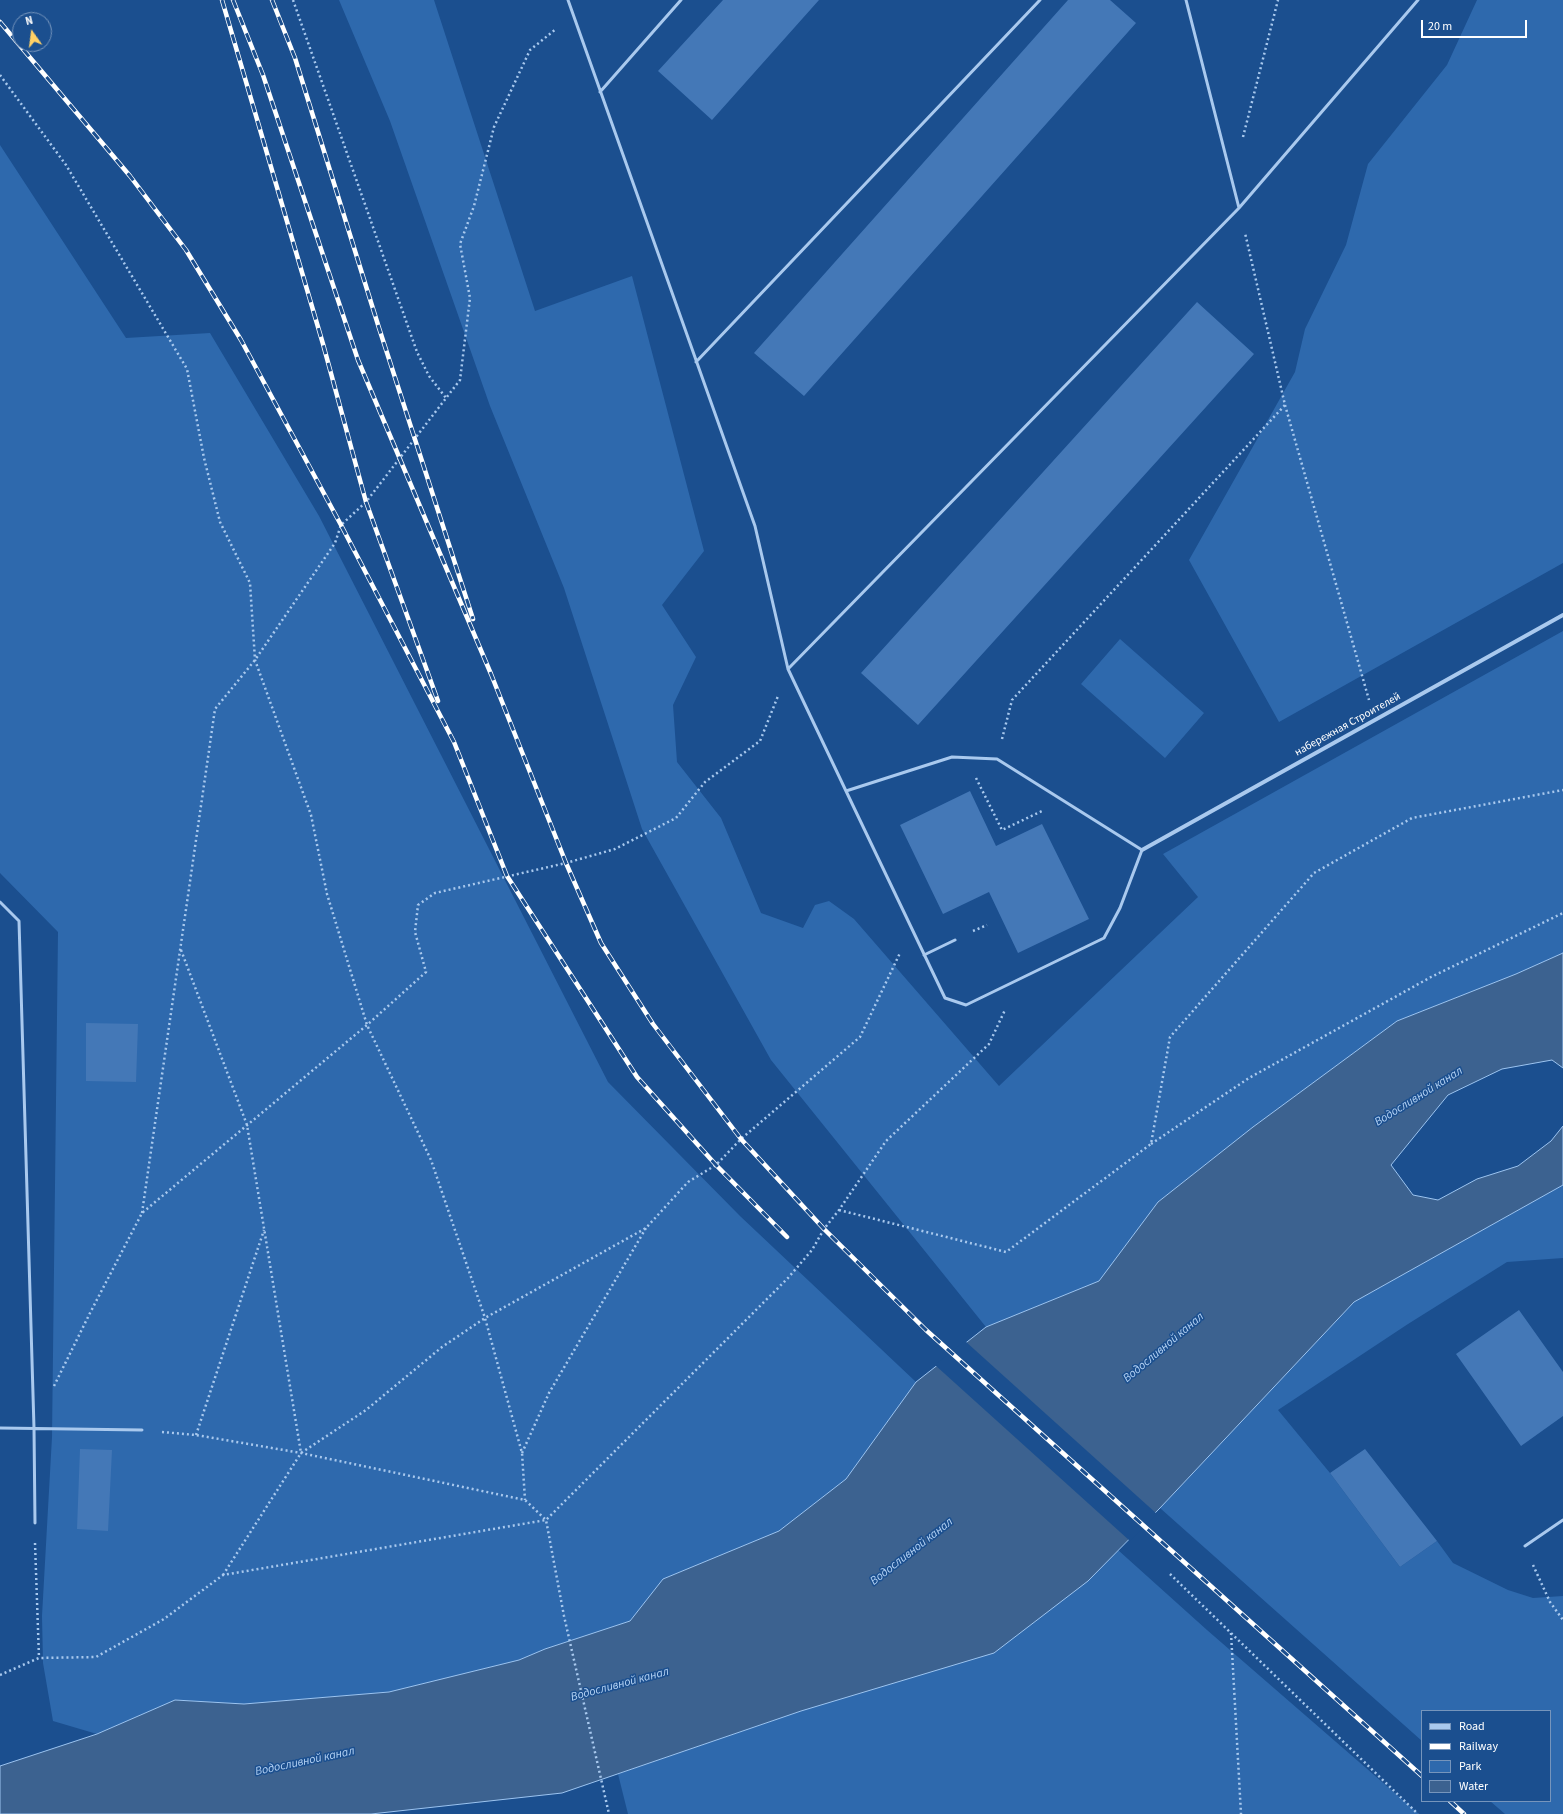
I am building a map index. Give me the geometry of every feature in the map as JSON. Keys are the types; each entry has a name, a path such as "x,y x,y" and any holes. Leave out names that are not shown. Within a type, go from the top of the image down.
{"street":[{"name":"набережная Строителей","path":"1142,850 1563,615"}],"lane":[{"path":"568,0 755,526 788,669 911,928 945,998 966,1005 1104,938 1120,908 1142,850 997,759 952,757 846,791"},
{"path":"600,92 682,0"},
{"path":"696,362 1040,0"},
{"path":"1186,0 1239,208"},
{"path":"788,669 1239,208 1418,0"},
{"path":"0,902 19,920 34,1428 35,1523"},
{"path":"924,955 955,940"},
{"path":"0,1428 142,1430"},
{"path":"1525,1546 1563,1520"}],"path":[{"path":"293,0 417,352 429,376 446,398"},
{"path":"1242,143 1278,0"},
{"path":"54,1388 142,1213 215,709 255,660 335,543 342,525 366,502 460,380 470,298 460,244 474,206 494,128 530,50 573,15"},
{"path":"0,75 66,165 187,369 204,458 220,522 250,583 255,660 311,815 327,894 366,1026 431,1160 485,1318 522,1453 525,1500"},
{"path":"1239,208 1285,405 1375,720"},
{"path":"997,759 1012,700 1285,405"},
{"path":"142,1213 366,1026 426,972 414,932 418,905 435,893 566,863 615,849 676,818 705,782 760,741 788,669"},
{"path":"967,758 1002,830 1063,801"},
{"path":"1151,1144 1170,1037 1314,873 1412,818 1563,790"},
{"path":"839,1210 1006,1252 1151,1144 1249,1078 1431,977 1563,913"},
{"path":"522,1453 549,1392 646,1228 688,1182 716,1165 741,1139 860,1037 911,928"},
{"path":"180,949 247,1126 301,1452"},
{"path":"222,1575 546,1520 788,1278 812,1250 824,1229 839,1210 886,1141 989,1044 1020,979"},
{"path":"0,1675 39,1658 96,1658 164,1619 222,1575 301,1452 366,1410 442,1347 485,1318 646,1228"},
{"path":"196,1435 264,1230"},
{"path":"142,1430 196,1435 301,1452 525,1500 546,1520 564,1616 609,1814"},
{"path":"35,1523 39,1658"},
{"path":"1525,1546 1550,1602 1563,1620"},
{"path":"1170,1574 1418,1814"},
{"path":"1231,1632 1242,1814"}],"green space":[{"path":"339,0 434,0 535,311 632,276 704,551 662,605 696,657 673,705 677,762 721,818 761,913 803,928 815,905 829,901 854,919 999,1086 1198,897 1163,854 1563,631 1563,953 1516,974 1397,1021 1253,1127 1158,1202 1099,1281 986,1327 771,1060 642,829 564,588 490,406 390,121"},
{"path":"1477,0 1563,0 1563,563 1279,722 1189,560 1295,372 1305,329 1346,245 1368,164 1447,65"},
{"path":"0,145 126,338 210,333 319,516 608,1082 740,1216 916,1382 846,1479 779,1531 663,1579 630,1621 545,1649 519,1660 389,1692 244,1704 175,1700 97,1734 53,1721 43,1663 42,1616 52,1437 58,932 0,873"},
{"path":"1120,639 1204,713 1165,758 1081,684"},
{"path":"1563,1185 1563,1258 1507,1262 1408,1324 1278,1410 1330,1473 1400,1567 1437,1541 1453,1563 1508,1590 1533,1598 1563,1596 1563,1814 1505,1814 1491,1802 1551,1802 1551,1710 1421,1710 1421,1740 1160,1508 1354,1302"},
{"path":"1118,1550 1207,1630 1419,1814 628,1814 618,1774 801,1711 1088,1581"}],"water":[{"name":"Водосливной канал","path":"1563,953 1563,1068 1552,1060 1502,1069 1448,1095 1391,1165 1413,1195 1438,1200 1477,1179 1518,1166 1551,1141 1563,1126 1563,1185 1354,1302 1160,1508 1088,1581 994,1653 801,1711 562,1793 371,1814 0,1814 0,1766 97,1734 175,1700 244,1704 389,1692 519,1660 545,1649 630,1621 663,1579 779,1531 846,1479 916,1382 986,1327 1099,1281 1158,1202 1253,1127 1397,1021 1516,974"}],"pier":[{"path":"965,1341 1157,1514 1130,1541 935,1365"}],"building":[{"path":"723,0 819,0 712,120 658,71"},
{"path":"1068,0 1110,0 1136,23 804,396 754,353"},
{"path":"1197,302 1254,354 918,725 861,673"},
{"path":"970,791 996,846 1042,824 1089,919 1018,953 989,892 943,914 900,825"},
{"path":"86,1023 138,1024 136,1082 86,1081"},
{"path":"1519,1310 1563,1372 1563,1416 1521,1446 1456,1354"},
{"path":"80,1449 112,1450 108,1531 77,1529"},
{"path":"1365,1449 1437,1541 1400,1567 1330,1473"}],"railway":[{"path":"222,0 323,344 366,502 438,701"},
{"path":"233,0 263,75 358,360 491,674 566,863 601,943 653,1024 741,1139 824,1229 926,1330 1421,1775"},
{"path":"272,0 295,58 379,328 473,619"},
{"path":"0,22 130,176 186,250 241,340 341,525 454,742 507,876 637,1077 716,1165 787,1237"},
{"path":"1451,1802 1464,1814"}]}
